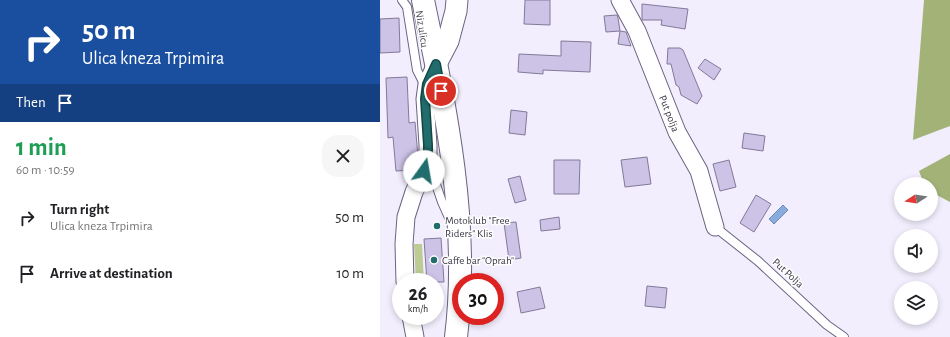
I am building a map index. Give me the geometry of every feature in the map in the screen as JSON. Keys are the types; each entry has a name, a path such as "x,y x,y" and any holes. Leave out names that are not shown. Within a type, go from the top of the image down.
{"main road":[{"path":"423,0 450,145 459,227 460,307 456,337"}],"street":[{"path":"405,273 404,244 406,218 414,192 428,159 425,99 427,84 448,41 456,11 457,0"},
{"name":"Put polja","path":"620,0 637,31 677,132 699,171 715,227"},
{"path":"413,325 415,337"}],"lane":[{"name":"Niz ulicu","path":"402,0 407,7 417,70 422,80 427,84"},
{"path":"428,159 442,202 460,242"},
{"name":"Put Polja","path":"715,227 758,261 828,325 844,337"}],"green space":[{"path":"924,0 950,0 950,126 913,140"},
{"path":"950,154 950,202 938,196 938,177 921,177 919,171"},
{"path":"414,244 422,244 424,273 416,273"}],"water":[{"path":"783,205 788,210 774,224 769,219"}],"building":[{"path":"525,0 550,0 550,25 524,24"},
{"path":"642,4 688,9 685,29 661,25 662,20 642,20"},
{"path":"617,15 620,31 606,32 604,16"},
{"path":"399,18 400,52 380,53 380,19"},
{"path":"620,31 626,32 631,46 618,44"},
{"path":"561,41 591,42 590,72 543,70 543,74 518,72 519,54 561,56"},
{"path":"668,48 680,48 683,50 702,96 697,104 681,95 679,87 676,85 671,64 667,64"},
{"path":"705,59 721,69 714,80 698,68"},
{"path":"407,77 409,123 415,122 418,157 413,170 396,171 393,137 388,138 386,78"},
{"path":"511,110 527,112 525,135 509,133"},
{"path":"744,133 765,136 763,151 742,148"},
{"path":"647,157 651,184 625,187 621,160"},
{"path":"554,160 580,160 579,194 554,194"},
{"path":"729,160 736,187 720,191 713,164"},
{"path":"520,176 526,200 515,203 508,179"},
{"path":"756,195 771,204 754,232 740,223"},
{"path":"559,217 560,229 541,231 540,220"},
{"path":"516,222 521,258 509,260 504,223"},
{"name":"Caffe bar \"Oprah\"","path":"441,238 443,273 426,273 424,239"},
{"path":"647,286 667,288 665,308 645,306"},
{"path":"540,287 545,308 521,313 517,292"}],"place":[{"name":"Motoklub \"Free Riders\" Klis","path":"437,226"},
{"name":"Caffe bar \"Oprah\"","path":"434,260"}],"route":[{"path":"424,171 428,159 425,99 427,84 436,64 441,91"}]}
